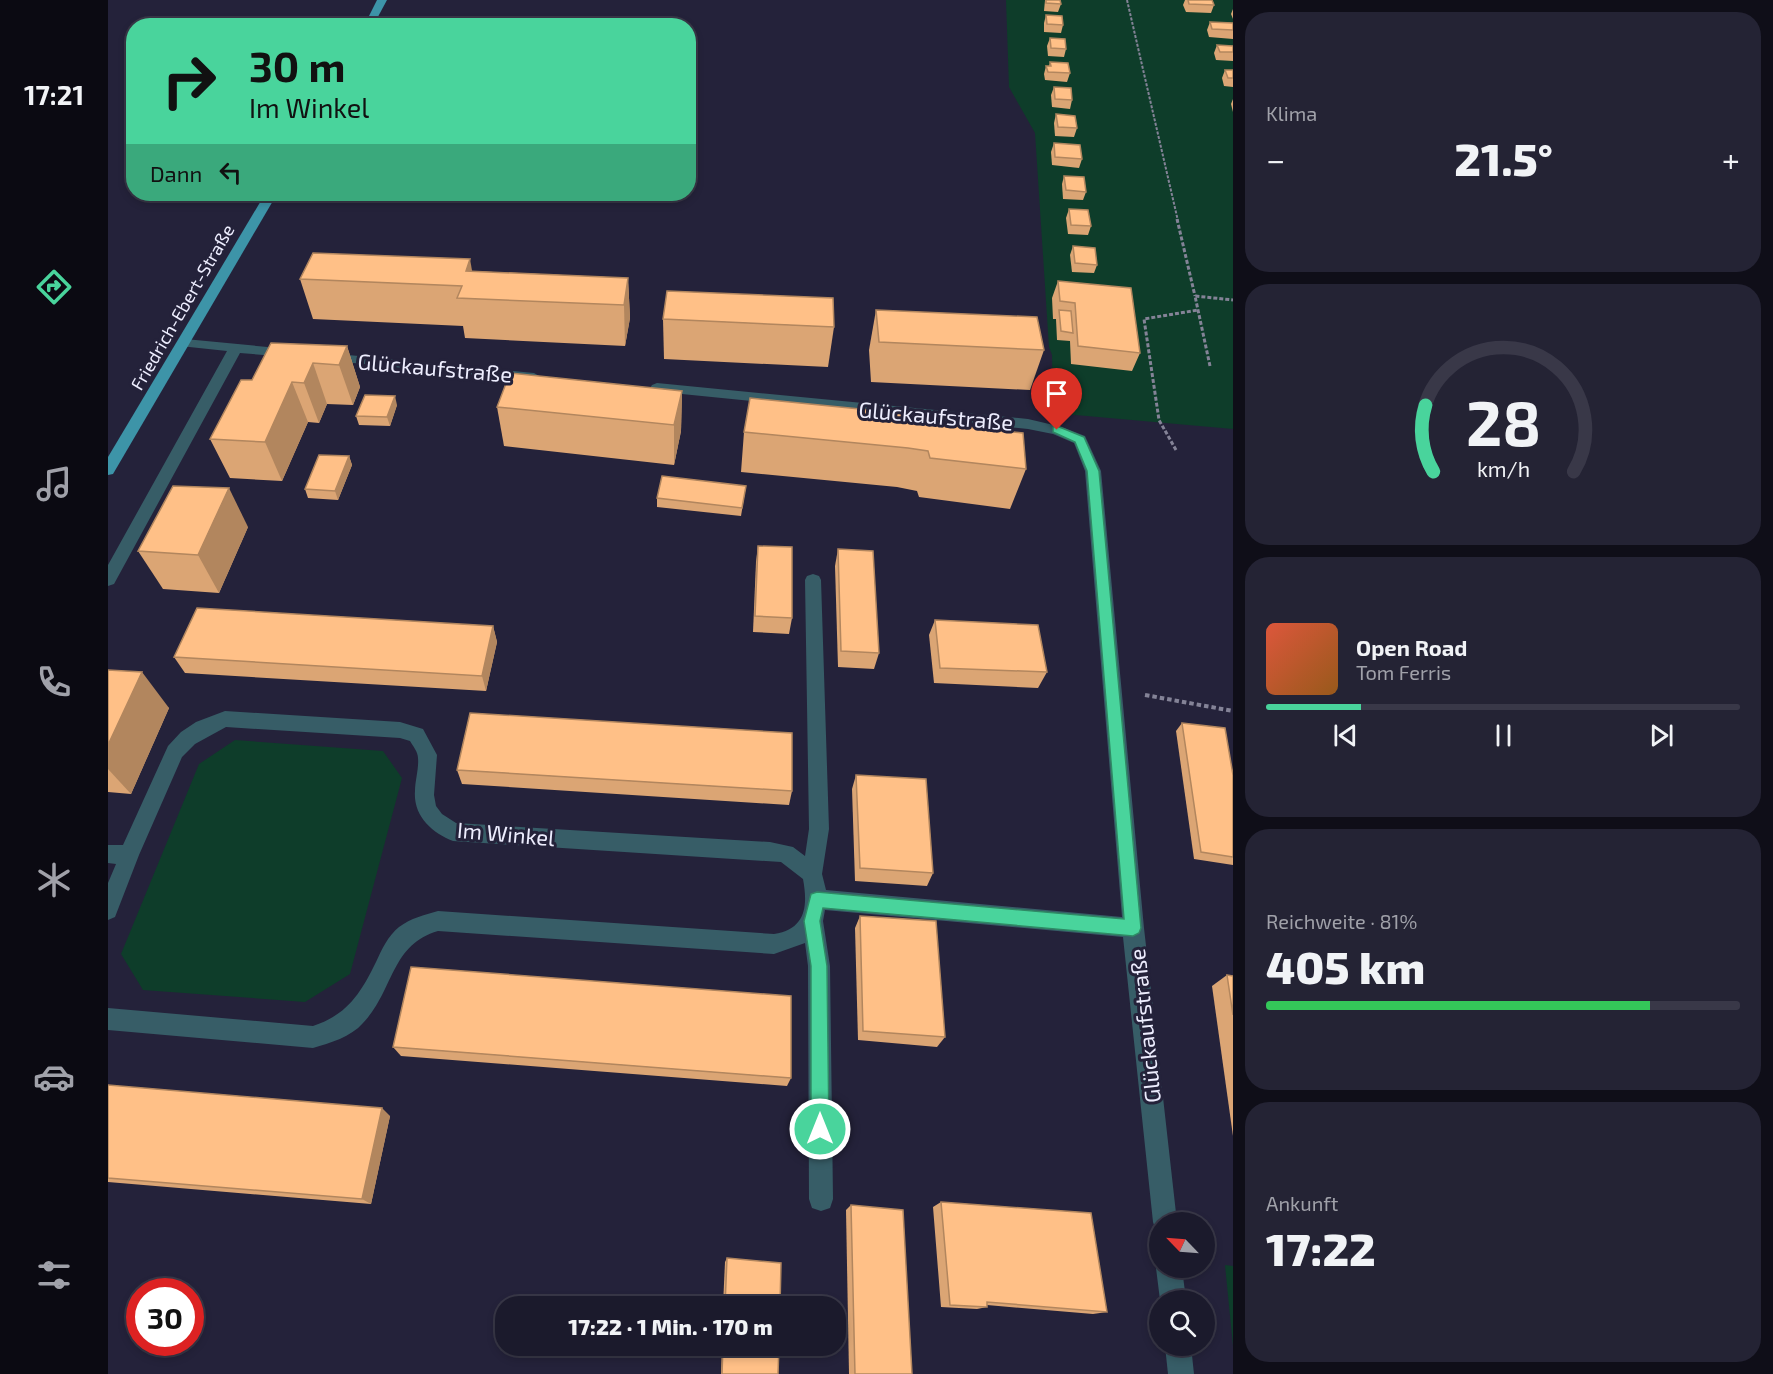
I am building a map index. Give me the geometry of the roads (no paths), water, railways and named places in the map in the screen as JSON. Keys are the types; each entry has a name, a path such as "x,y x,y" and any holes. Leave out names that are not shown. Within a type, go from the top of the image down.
{"main road":[{"path":"372,18 382,0"},
{"name":"Friedrich-Ebert-Straße","path":"108,470 267,201"}],"street":[{"name":"Glückaufstraße","path":"184,343 543,378"},
{"path":"108,580 236,348"},
{"name":"Glückaufstraße","path":"638,387 1028,424 1057,430 1080,440 1093,471 1133,928 1164,1212"},
{"path":"813,580 819,829 812,874 817,900 812,921 819,966 821,1198"},
{"name":"Im Winkel","path":"108,910 129,855 175,752 188,738 203,728 225,719 399,730 416,735 428,755 424,795 427,810 435,820 453,832 770,851 786,854 812,874"},
{"path":"108,854 129,855"},
{"path":"817,900 1133,928"},
{"path":"108,1018 313,1037 335,1030 355,1016 370,998 397,942 424,923 438,921 774,944 790,942 804,932 812,921"},
{"path":"1179,1356 1181,1374"}]}
